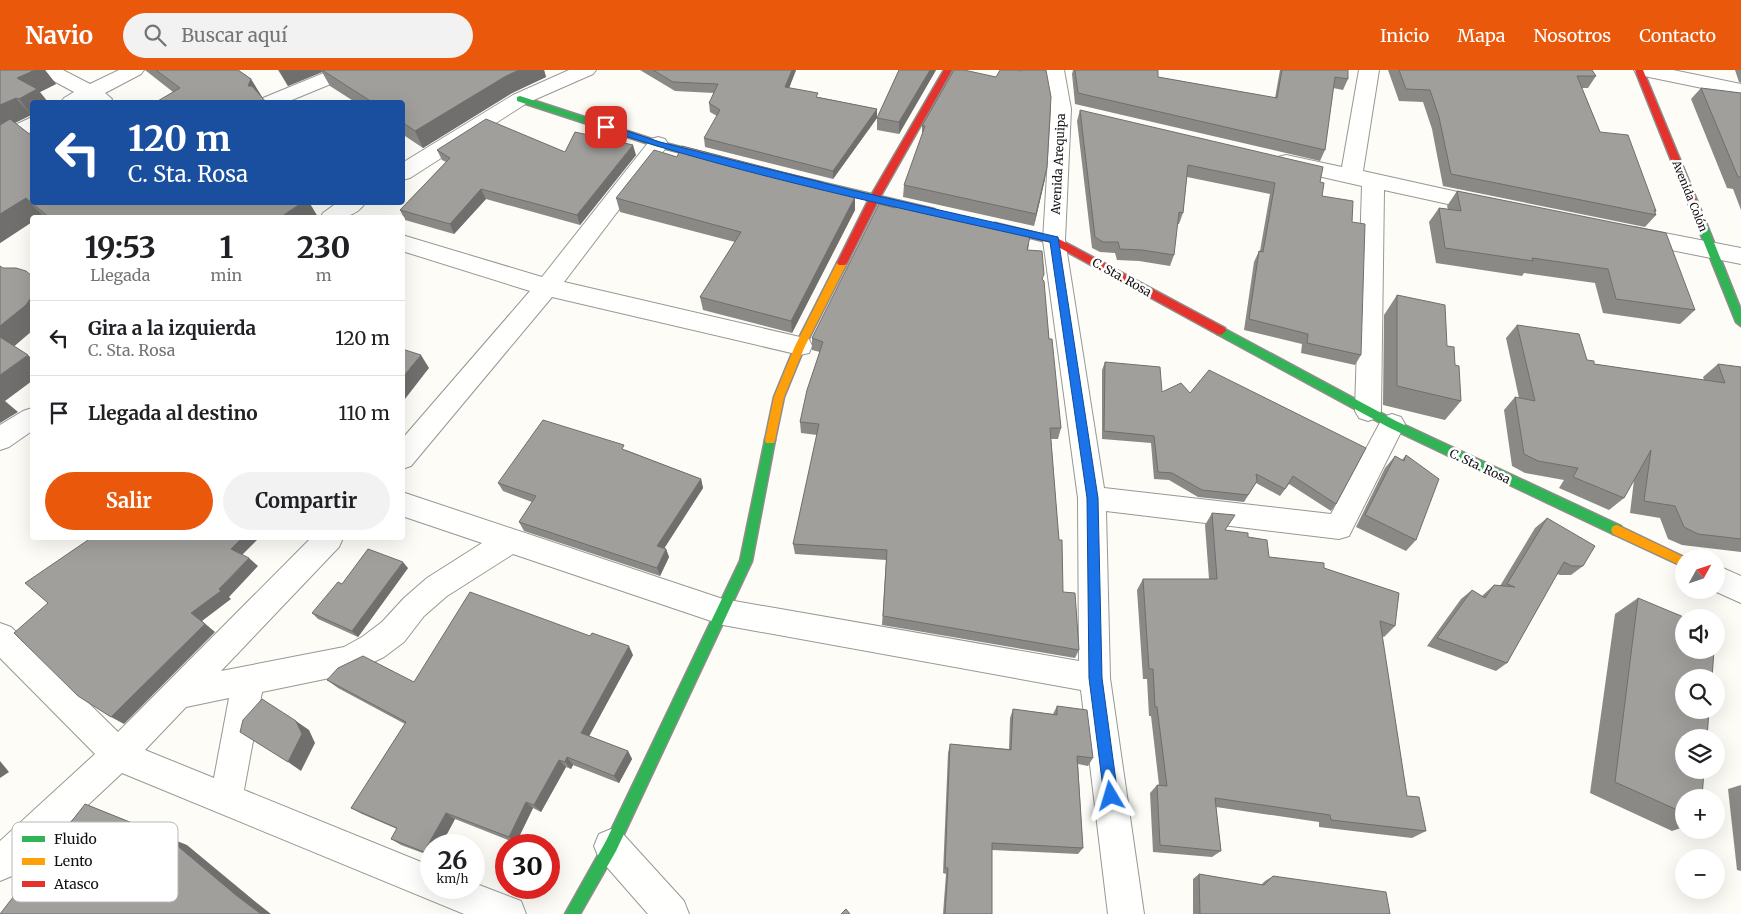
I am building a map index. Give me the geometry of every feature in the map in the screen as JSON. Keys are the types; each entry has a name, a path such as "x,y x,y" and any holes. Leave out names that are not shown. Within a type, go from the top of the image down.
{"street":[{"path":"48,70 104,100"},
{"path":"75,100 134,70"},
{"path":"275,100 348,70"},
{"path":"405,171 520,99 586,70"},
{"path":"572,914 612,846 746,562 779,397 800,346 874,199 948,70"},
{"name":"Avenida Arequipa","path":"1054,70 1071,112 1054,240 1092,498 1095,678 1126,914"},
{"path":"1368,411 1362,180 1369,70"},
{"name":"Avenida Colón","path":"1639,70 1741,322"},
{"path":"1644,70 1741,90"},
{"path":"520,99 658,144 724,161"},
{"path":"0,141 30,124"},
{"path":"405,454 547,288 658,144"},
{"path":"1264,157 1362,180 1508,210"},
{"path":"771,173 950,216"},
{"path":"336,215 350,205"},
{"name":"C. Sta. Rosa","path":"988,225 1054,240 1392,424 1675,558"},
{"path":"1615,231 1741,256"},
{"path":"405,244 547,288 800,346"},
{"path":"0,439 30,419"},
{"path":"1092,498 1339,527 1392,424"},
{"path":"405,505 722,612 1095,678"},
{"path":"45,822 118,755 327,540"},
{"path":"177,694 348,660 373,647 393,632 414,606 437,587 510,540"},
{"path":"1725,582 1741,590"},
{"path":"0,637 118,755 420,878"},
{"path":"226,799 248,681"},
{"path":"612,846 671,914"},
{"path":"0,864 12,853"},
{"path":"470,899 508,914"}],"building":[{"path":"0,70 35,70 17,78 37,89 19,99 16,98 0,105"},
{"path":"156,70 238,70 251,79 248,86 252,86 264,100 159,100 180,88"},
{"path":"322,70 519,70 415,131 405,124 405,100 369,100"},
{"path":"653,70 792,70 785,87 818,93 816,97 877,109 833,171 704,138 720,110 709,103 718,84 673,82"},
{"path":"899,70 930,70 899,122 877,118"},
{"path":"954,70 964,70 996,77 1000,70 1046,70 1051,97 1047,167 1036,214 904,185 925,126 922,126"},
{"path":"1075,70 1158,70 1158,77 1277,98 1282,70 1348,70 1348,79 1335,77 1325,150 1078,93"},
{"path":"1399,70 1592,70 1596,76 1577,76 1600,132 1628,135 1656,215 1451,174 1439,117 1430,90 1406,89"},
{"path":"1701,88 1741,93 1741,177 1738,177"},
{"path":"1080,110 1323,167 1320,182 1324,183 1322,196 1353,201 1352,222 1365,224 1361,355 1307,343 1308,334 1249,319 1259,251 1263,252 1275,183 1188,165 1183,213 1179,212 1174,255 1120,249 1118,242 1103,242 1095,237"},
{"path":"10,119 30,134 30,201 26,198 0,214 0,125"},
{"path":"486,119 565,152 575,132 633,145 577,215 481,189 450,224 400,210 450,158 437,150"},
{"path":"682,146 822,182 818,187 855,197 791,321 700,297 741,232 616,198 654,150 677,157"},
{"path":"1457,191 1666,233 1695,310 1616,299 1608,269 1532,258 1533,261 1445,248 1439,208 1461,211"},
{"path":"898,201 1031,232 1027,250 1042,251 1044,274 1042,279 1044,281 1049,339 1052,339 1061,428 1050,428 1059,540 1062,540 1063,592 1075,593 1079,650 883,616 887,550 793,544 819,424 800,422 807,390 823,342 812,338 879,204 895,208"},
{"path":"34,205 298,205 284,215 46,215"},
{"path":"0,266 26,271 30,274 30,299 26,305 0,326"},
{"path":"1397,295 1445,305 1447,346 1454,347 1455,365 1459,366 1461,401 1397,386"},
{"path":"1517,325 1579,334 1587,360 1594,361 1594,364 1725,383 1718,364 1741,367 1741,539 1698,534 1684,527 1675,506 1644,501 1651,450 1624,498 1573,477 1578,468 1538,461 1524,454 1515,397 1535,401"},
{"path":"0,337 28,355 0,375"},
{"path":"405,350 421,355 405,374"},
{"path":"1105,362 1160,367 1162,392 1181,383 1190,393 1209,370 1366,448 1336,504 1293,476 1285,489 1256,474 1257,481 1248,495 1202,490 1172,473 1158,472 1154,436 1104,431"},
{"path":"543,420 624,445 622,449 701,479 657,546 666,549 657,568 519,522 536,496 498,483"},
{"path":"1406,455 1439,479 1416,540 1365,515 1395,456 1404,461"},
{"path":"1212,513 1235,515 1225,530 1248,533 1248,537 1267,540 1269,557 1324,563 1324,568 1399,593 1395,626 1380,621 1407,796 1419,797 1426,831 1331,820 1330,815 1215,798 1221,851 1160,845 1157,785 1167,786 1157,707 1155,707 1153,669 1149,669 1143,579 1217,579"},
{"path":"1547,518 1595,546 1583,566 1572,566 1564,562 1507,663 1437,638 1472,590 1485,598 1494,585 1515,587 1507,584"},
{"path":"88,540 240,540 231,549 249,558 219,589 221,591 191,613 205,624 111,717 78,696 14,633 48,603 25,583"},
{"path":"368,549 403,562 352,631 312,613 338,582 342,584"},
{"path":"470,592 590,636 592,633 629,646 581,733 628,751 614,776 567,757 565,762 559,760 534,805 526,802 510,834 501,834 446,813 434,834 420,834 420,850 391,839 397,828 351,808 406,722 327,680 338,668 363,656 414,682"},
{"path":"1638,598 1675,613 1675,659 1713,659 1713,669 1675,669 1675,719 1708,719 1708,729 1675,729 1675,779 1703,779 1703,789 1675,789 1675,809 1615,782"},
{"path":"262,699 296,721 302,734 288,762 240,732 243,720"},
{"path":"1057,706 1087,710 1093,758 1077,756 1083,848 992,843 992,914 945,914 948,868 945,868 950,744 1011,750 1013,709 1057,715"},
{"path":"85,804 130,822 71,822"},
{"path":"178,846 261,914 0,914 12,898 12,902 178,902"},
{"path":"1199,874 1264,885 1273,876 1386,892 1390,914 1200,914"},
{"path":"846,909 850,914 841,914"}],"traffic: fast":[{"path":"520,99 658,144 717,159"},
{"path":"786,177 934,212"},
{"path":"1700,220 1741,322"},
{"path":"1221,331 1392,424 1617,530"},
{"path":"572,914 611,846 746,561 770,440"}],"traffic: slow":[{"path":"770,440 779,397 800,346 842,263"},
{"path":"1617,530 1675,558"}],"traffic: jam":[{"path":"842,263 874,199 948,70"},
{"path":"1639,70 1700,220"},
{"path":"995,226 1054,240 1221,331"}],"route":[{"path":"606,127 658,144 856,194 1054,240 1092,498 1095,678 1111,796"}]}
